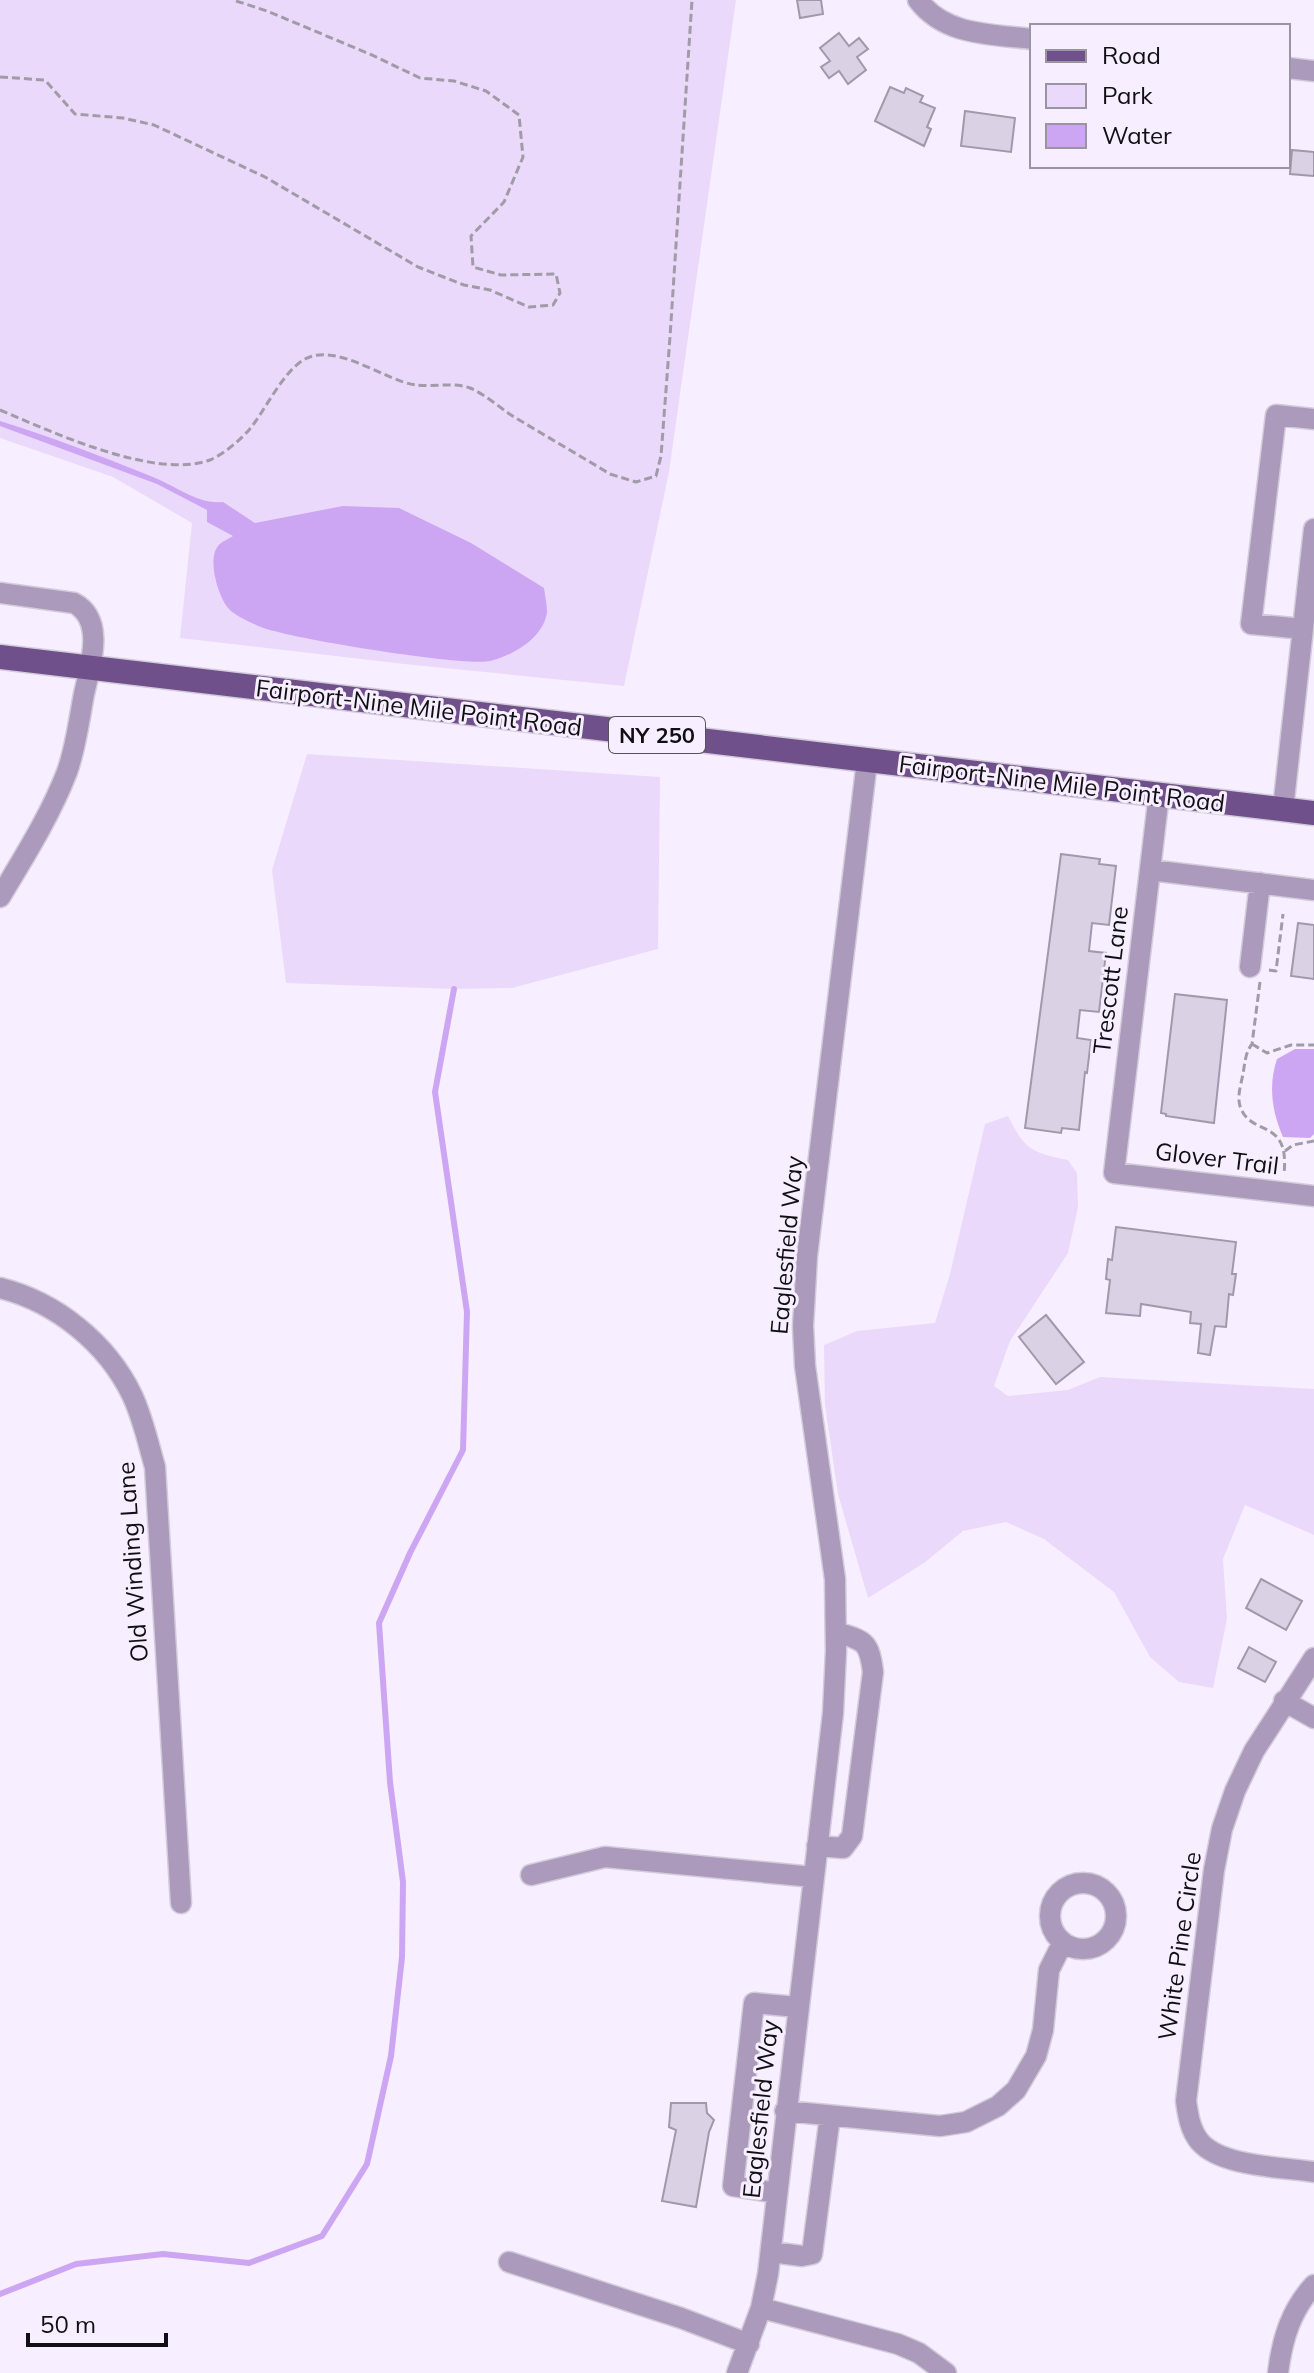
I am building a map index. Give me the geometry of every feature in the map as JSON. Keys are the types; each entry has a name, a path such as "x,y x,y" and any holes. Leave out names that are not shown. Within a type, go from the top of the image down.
{"main road":[{"name":"Fairport-Nine Mile Point Road","path":"0,657 1314,813"}],"street":[{"path":"918,0 936,19 959,29 1030,39"},
{"path":"1290,68 1314,71"},
{"path":"1303,629 1251,624 1276,415 1314,419"},
{"path":"1283,809 1314,529"},
{"path":"0,593 65,601 81,607 93,627 91,668 67,772 45,820 0,897"},
{"name":"Eaglesfield Way","path":"740,2372 761,2308 771,2252 833,1713 836,1632 832,1550 805,1366 803,1326 807,1256 867,761"},
{"name":"Trescott Lane","path":"1114,1173 1159,794"},
{"path":"1150,870 1314,890"},
{"path":"1258,970 1260,883"},
{"name":"Glover Trail","path":"1114,1173 1314,1196"},
{"name":"Old Winding Lane","path":"0,1288 37,1300 77,1327 116,1368 143,1424 155,1467 181,1903"},
{"path":"817,1846 843,1848 852,1836 873,1672 870,1649 862,1640 836,1632"},
{"name":"White Pine Circle","path":"1314,1658 1254,1751 1222,1829 1214,1870 1186,2101 1192,2129 1201,2143 1217,2154 1244,2162 1314,2172"},
{"path":"1284,1701 1314,1718"},
{"path":"531,1875 605,1857 813,1877"},
{"path":"785,2111 940,2126 966,2122 998,2106 1016,2090 1036,2056 1043,2030 1049,1970 1063,1942"},
{"path":"777,2193 733,2186 754,2003 797,2007"},
{"path":"771,2252 802,2256 812,2254 830,2116"},
{"path":"509,2262 681,2318 749,2344"},
{"path":"1278,2373 1288,2324 1299,2303 1314,2285"},
{"path":"761,2308 898,2344 919,2353 946,2373"}],"path":[{"path":"0,77 45,80 75,114 123,118 154,125 265,177 418,267 464,285 490,290 529,307 553,305 560,293 556,274 501,275 473,267 471,236 504,202 523,157 519,115 486,91 454,81 420,78 346,44 233,0"},
{"path":"0,410 94,447 126,456 160,463 210,460 248,431 292,371 306,358 325,355 355,362 413,385 469,387 610,474 636,482 656,476 661,456 669,351 692,0"},
{"path":"1282,1192 1285,1151 1274,1132 1250,1120 1241,1108 1239,1096 1247,1051 1252,1044 1258,970 1276,971 1283,914"},
{"path":"1252,1044 1267,1053 1300,1043 1314,1045"},
{"path":"1285,1151 1293,1145 1314,1141"}],"green space":[{"path":"0,0 736,0 669,472 624,686 180,638 192,523 113,477 0,438"},
{"path":"307,754 660,777 658,949 512,988 286,983 272,870"},
{"path":"1008,1116 1030,1148 1068,1160 1077,1173 1078,1207 1068,1253 1010,1341 994,1386 1008,1396 1068,1390 1100,1377 1314,1389 1314,1535 1245,1505 1223,1559 1227,1619 1213,1688 1179,1682 1150,1657 1114,1592 1044,1539 1006,1522 963,1531 924,1563 868,1598 838,1494 825,1405 824,1345 857,1331 935,1323 950,1274 985,1124"}],"water":[{"path":"0,421 115,462 196,498 223,502 255,523 343,506 399,508 471,543 544,588 545,621 533,638 517,650 490,661 474,662 376,650 261,627 232,612 221,596 215,578 215,552 219,545 233,536 207,522 207,510 157,484 0,426"},
{"path":"1295,1049 1314,1049 1314,1134 1310,1138 1283,1137 1274,1108 1272,1089 1277,1059"}],"building":[{"path":"797,0 821,0 823,14 800,18"},
{"path":"839,33 849,46 859,38 868,49 857,57 866,70 848,84 839,71 829,78 821,67 830,61 820,48"},
{"path":"890,87 904,93 906,88 923,96 920,102 935,108 927,127 931,129 924,146 875,121"},
{"path":"965,111 1015,118 1011,152 961,146"},
{"path":"1292,150 1314,152 1314,176 1290,174"},
{"path":"1061,854 1100,859 1099,864 1116,866 1109,925 1092,923 1089,951 1106,953 1099,1012 1080,1010 1077,1038 1091,1040 1079,1130 1062,1128 1061,1133 1025,1128"},
{"path":"1298,923 1314,925 1314,979 1291,976"},
{"path":"1175,994 1227,1000 1214,1123 1161,1113"},
{"path":"1116,1227 1236,1242 1232,1274 1236,1274 1233,1295 1229,1294 1226,1327 1215,1326 1210,1355 1198,1353 1201,1324 1190,1323 1191,1312 1141,1304 1140,1316 1106,1313 1110,1280 1106,1279 1108,1259 1112,1260"},
{"path":"1046,1315 1084,1362 1056,1384 1019,1337"},
{"path":"1261,1579 1302,1601 1286,1630 1246,1608"},
{"path":"1249,1647 1276,1662 1265,1682 1238,1668"},
{"path":"671,2103 706,2103 707,2113 714,2120 709,2132 696,2207 662,2201 676,2130 669,2127"}],"waterway":[{"path":"0,2294 76,2264 163,2254 249,2263 322,2236 367,2164 391,2056 402,1957 403,1882 390,1782 379,1623 410,1553 463,1450 467,1312 435,1092 454,989"}]}
